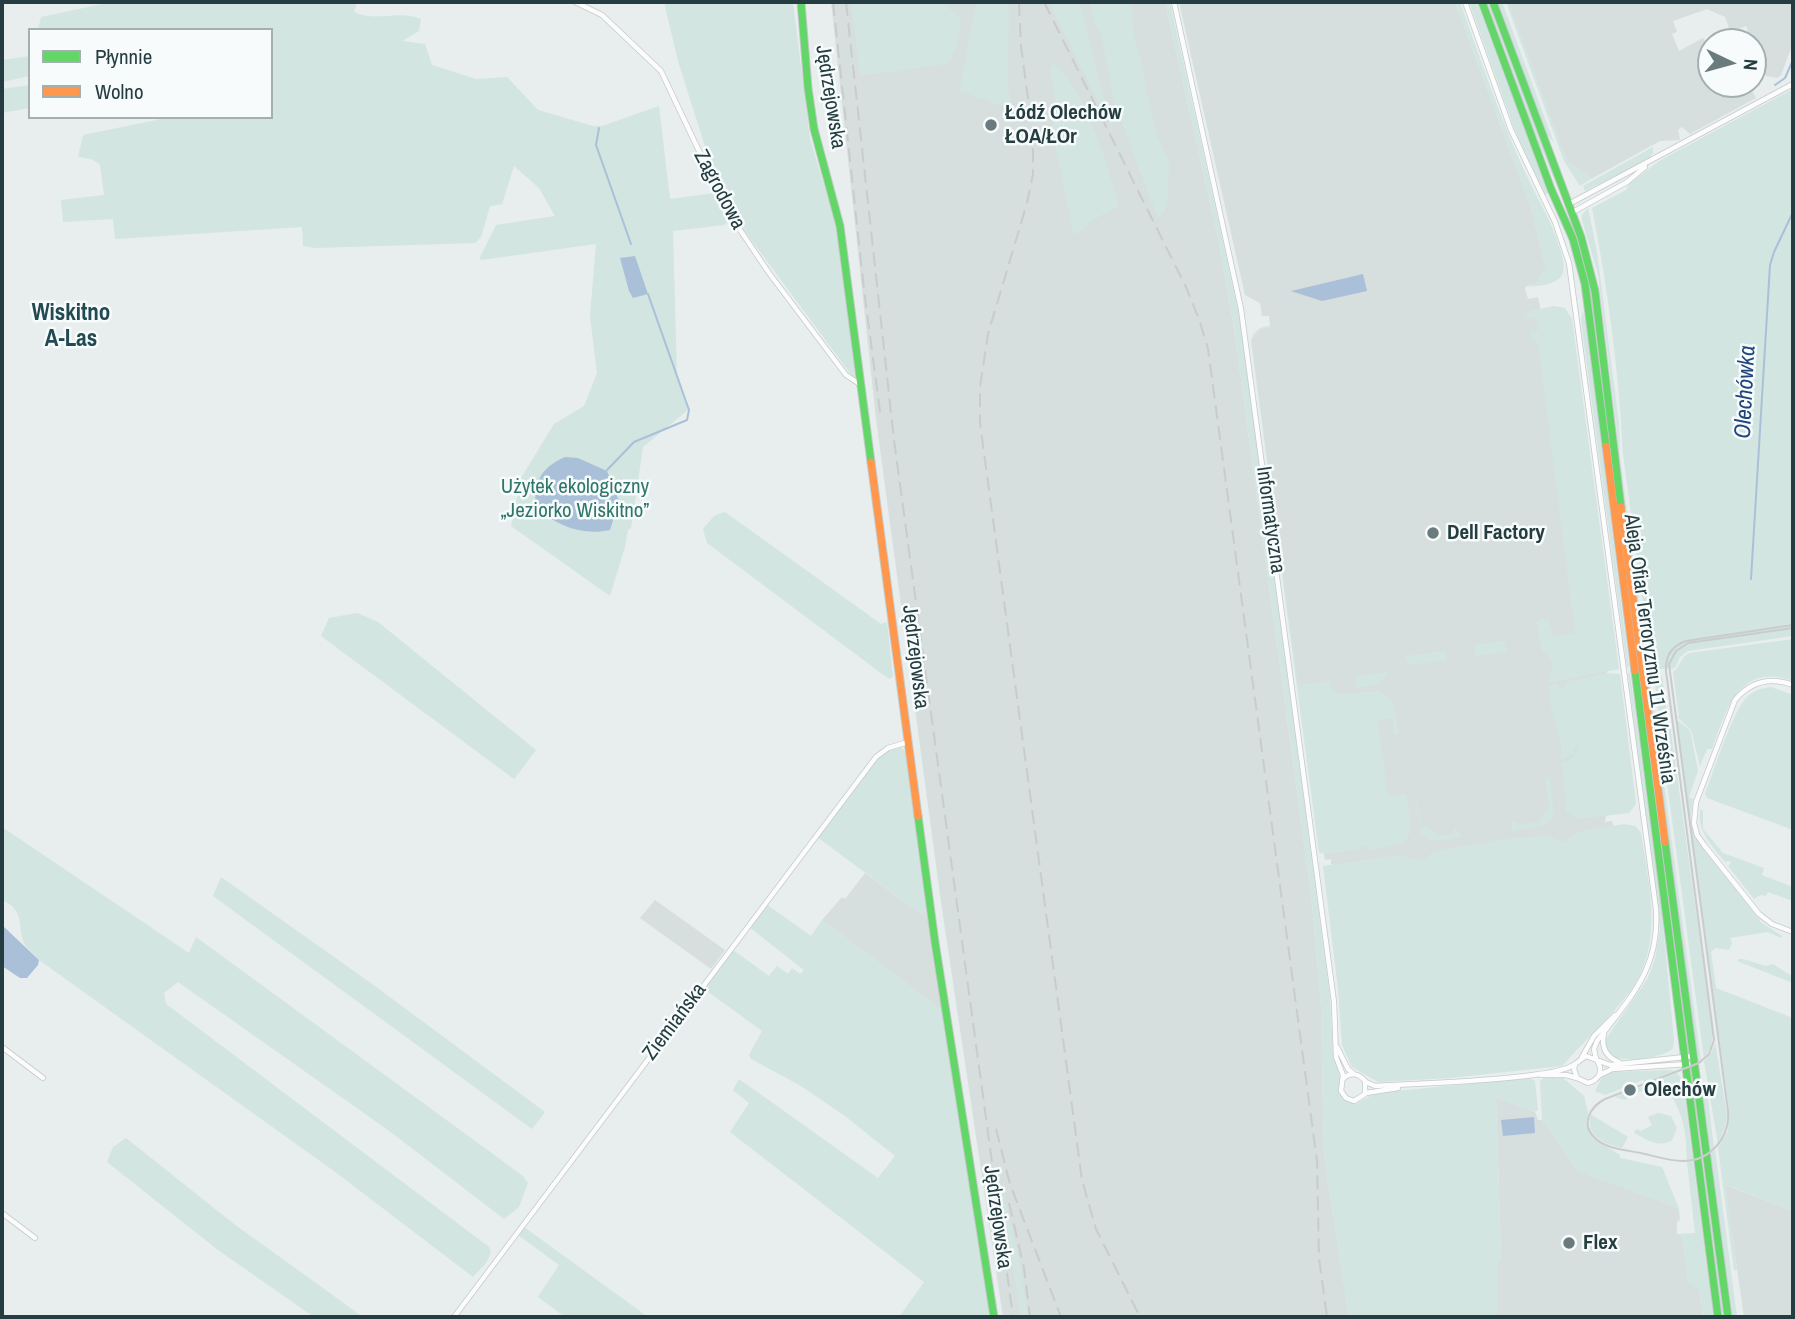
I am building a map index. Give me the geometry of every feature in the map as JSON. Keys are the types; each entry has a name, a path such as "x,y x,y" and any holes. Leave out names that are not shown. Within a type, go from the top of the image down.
{"street":[{"name":"Zagrodowa","path":"575,2 602,15 661,71 706,170 743,236 846,375 862,385"},
{"name":"Jędrzejowska","path":"801,2 814,129 840,226 935,942 967,1131 994,1317"},
{"name":"Informatyczna","path":"1174,2 1241,309 1334,1002 1336,1057 1343,1079 1340,1088 1346,1098 1358,1100 1365,1094 1410,1085"},
{"path":"1465,2 1516,142 1558,228 1572,284 1656,921 1655,946 1648,968 1635,993 1594,1036 1575,1063 1574,1069 1577,1077 1588,1083 1612,1069 1694,1060"},
{"name":"Aleja Ofiar Terroryzmu 11 Września","path":"1482,2 1577,252 1588,302 1613,517 1718,1317"},
{"name":"Aleja Ofiar Terroryzmu 11 Września","path":"1493,2 1572,212 1588,259 1595,291 1623,530 1728,1317"},
{"path":"1559,209 1793,84"},
{"path":"1563,217 1627,182 1651,162"},
{"path":"1793,685 1772,680 1757,683 1735,700 1696,802 1694,823 1699,838 1759,914 1772,924 1793,932"},
{"name":"Ziemiańska","path":"454,1317 874,760 888,748 908,741"},
{"path":"1599,1075 1596,1045 1618,1013"},
{"path":"1606,1031 1603,1044 1605,1052 1620,1063"},
{"name":"Informatyczna","path":"1336,1043 1348,1069 1376,1086 1533,1074 1565,1069 1575,1063"},
{"path":"2,1047 43,1078"},
{"path":"1581,1057 1587,1056 1609,1065 1684,1061"},
{"path":"1343,1079 1354,1074"},
{"name":"Informatyczna","path":"1533,1074 1577,1077"},
{"path":"1365,1081 1365,1094"},
{"path":"2,1213 35,1238"}],"shaded area":[{"path":"831,2 1165,2 1219,243 1234,328 1312,903 1321,1006 1324,1157 1349,1317 1003,1317 941,902 876,419"},
{"path":"1179,2 1455,2 1532,211 1546,269 1536,284 1526,286 1525,289 1528,299 1538,297 1588,534 1616,741 1605,822 1612,821 1644,949 1331,864 1331,859 1325,860 1320,851 1251,340 1259,329 1270,327 1269,316 1262,316 1260,303 1245,295"},
{"path":"1508,2 1793,2 1793,43 1781,75 1777,78 1767,76 1767,28 1729,28 1725,17 1707,9 1673,21 1677,32 1672,34 1679,51 1697,41 1697,98 1756,98 1690,134 1682,127 1678,130 1680,140 1660,141 1591,179 1566,159"},
{"path":"865,873 921,914 927,914 943,1011 822,920 842,897 845,899"},
{"path":"655,900 725,950 711,969 640,918"},
{"path":"1496,1098 1535,1112 1538,1120 1542,1120 1578,1171 1678,1208 1680,1220 1677,1222 1677,1234 1682,1236 1688,1282 1699,1289 1703,1317 1497,1317 1497,1265 1501,1255"},
{"path":"1725,1185 1793,1211 1793,1317 1744,1317"}],"green space":[{"name":"Użytek ekologiczny „Jeziorko Wiskitno”","path":"112,2 357,2 354,12 362,15 404,15 421,19 419,31 402,41 425,44 432,65 476,79 507,77 538,110 593,126 602,126 659,106 670,199 715,193 728,222 724,225 673,231 677,377 688,410 643,447 631,528 628,530 610,596 511,526 521,478 554,424 584,406 597,373 590,316 596,244 481,260 480,257 496,225 555,216 539,188 514,166 502,204 490,206 481,237 475,243 316,248 303,246 302,227 115,239 113,219 63,222 61,200 104,195 100,164 78,157 83,135 161,119 273,119 273,28 38,28 41,17"},
{"path":"664,2 793,2 810,139 839,242 855,376 852,376 741,226 709,159 678,61"},
{"path":"851,2 942,2 958,15 961,23 952,58 946,64 860,76"},
{"path":"976,2 1009,2 1008,88 1012,105 1008,108 959,91"},
{"path":"1049,2 1080,2 1112,130"},
{"path":"1090,2 1131,2 1134,39 1157,135 1169,162 1168,200 1166,209 1160,216 1156,214 1114,102 1101,34 1093,21"},
{"path":"1165,2 1170,2 1240,319 1330,997 1333,1054 1340,1074 1339,1093 1344,1100 1356,1104 1375,1093 1529,1078 1535,1081 1538,1110 1535,1112 1496,1098 1501,1255 1497,1265 1497,1317 1349,1317 1324,1157 1321,1006 1312,903 1234,328 1219,243"},
{"path":"1455,2 1460,2 1507,131 1557,239 1564,265 1561,276 1553,282 1526,287 1536,284 1546,269 1532,211"},
{"path":"1469,2 1477,2 1548,193 1545,195 1516,133"},
{"path":"1485,2 1490,2 1559,189 1523,104"},
{"path":"1497,2 1502,2 1554,143 1545,132"},
{"path":"1506,2 1566,159 1591,179 1580,186 1564,161"},
{"path":"28,56 28,76 2,82 2,60"},
{"path":"1053,64 1064,73 1084,107 1110,174 1119,207 1097,218 1078,234 1073,232 1052,131 1055,101 1050,69"},
{"path":"28,85 28,108 2,113 2,89"},
{"path":"1793,89 1793,636 1688,651 1680,657 1675,668 1659,669 1658,665 1651,663 1623,454 1612,331 1592,208 1626,190 1628,185 1659,161"},
{"path":"1653,147 1649,159 1585,191 1583,186"},
{"path":"1588,208 1597,252 1644,641 1642,641 1598,274 1582,220 1582,215"},
{"path":"1572,221 1592,292 1638,665 1636,666 1591,298 1570,222"},
{"path":"1554,306 1565,308 1572,319 1619,669 1547,683 1553,665 1541,649 1537,622 1542,618 1549,620 1554,636 1575,633 1538,345 1531,339 1530,332 1538,330 1536,318 1523,319 1530,311"},
{"path":"1583,311 1587,327 1629,667 1581,321"},
{"path":"1251,341 1298,685 1330,681 1330,671 1332,688 1337,694 1380,691 1393,701 1399,734 1394,735 1392,718 1378,720 1388,796 1407,796 1409,836 1397,844 1372,850 1368,846 1361,846 1358,850 1324,854 1319,852"},
{"path":"725,512 881,624 887,622 893,677 889,679 707,543 703,529 714,516"},
{"path":"357,613 378,622 536,750 514,779 321,636 329,618"},
{"path":"1793,639 1793,681 1775,677 1760,678 1747,683 1730,705 1712,749 1707,749 1700,766 1691,730 1677,717 1673,672 1682,659 1690,653"},
{"path":"1504,641 1507,652 1476,656 1473,645"},
{"path":"1445,651 1447,660 1408,665 1405,656"},
{"path":"1646,671 1649,672 1701,1061 1698,1062"},
{"path":"1389,672 1380,684 1357,688 1355,676"},
{"path":"1639,672 1689,1050 1676,973"},
{"path":"1607,673 1620,674 1636,804 1629,813 1577,819 1566,811 1562,763 1573,756 1578,743 1573,754 1561,760 1561,745 1548,686 1557,684 1558,689 1566,687 1566,682"},
{"path":"1628,673 1662,914 1674,1040 1673,1048 1668,1052 1633,1059 1611,1055 1607,1050 1606,1039 1648,978 1655,959 1660,930"},
{"path":"1654,675 1662,676 1667,714 1660,725"},
{"path":"1771,687 1793,695 1793,830 1707,798 1705,794 1740,706 1752,693"},
{"path":"1669,718 1713,1033 1711,1047 1704,1058 1660,730"},
{"path":"1676,719 1690,730 1698,771 1689,797 1693,799 1690,821 1696,838 1759,921 1782,936 1781,938 1768,932 1730,938 1732,943 1729,950 1715,948 1711,952 1716,988 1793,1018 1793,1211 1726,1185 1737,1270 1734,1270 1718,1147 1728,1131 1729,1109"},
{"path":"902,747 906,754 927,914 921,914 817,837 878,758 889,750"},
{"path":"1545,777 1550,778 1554,816 1545,825 1512,831 1512,822 1517,821 1517,825 1539,822 1549,808"},
{"path":"1415,793 1421,827 1427,826 1436,836 1453,834 1456,829 1460,838 1432,841 1421,834"},
{"path":"1700,809 1703,811 1703,829 1723,853 1764,868 1762,875 1793,887 1793,901 1768,892 1766,896 1760,895 1754,899 1728,866 1731,863 1725,862 1707,838 1703,831 1701,824"},
{"path":"1624,824 1635,826 1641,833 1650,893 1651,934 1648,953 1631,990 1562,1066 1450,1078 1378,1082 1352,1067 1342,1045 1323,866 1399,855 1420,861 1435,851 1521,837 1547,836 1563,842 1581,831"},
{"path":"2,827 189,953 196,937 523,1176 528,1183 519,1207 504,1219 388,1130 178,982 164,993 166,1004 489,1247 491,1253 486,1263 473,1277 334,1171 39,960 24,943 15,909 2,900"},
{"path":"221,877 368,981 545,1112 532,1129 213,896"},
{"path":"766,904 811,936 822,920 943,1011 990,1317 899,1317 924,1282 730,1132 749,1103 733,1090 739,1079 878,1178 895,1156 845,1116 801,1086 751,1059 749,1055 762,1031 703,988 733,950 769,976 777,966 788,974 792,968 800,974 804,970 749,927"},
{"path":"1739,959 1766,966 1773,964 1793,977 1793,983 1737,961"},
{"path":"1715,1043 1727,1114 1725,1128 1718,1144 1704,1061"},
{"path":"1675,1071 1605,1095 1595,1091 1602,1077 1610,1072"},
{"path":"1677,1073 1682,1080 1669,1091 1649,1089 1625,1100 1615,1097"},
{"path":"1562,1077 1584,1096 1588,1112 1586,1123 1593,1138 1620,1155 1620,1158 1662,1167 1679,1209 1680,1220 1678,1208 1577,1171 1542,1120 1540,1081 1544,1078"},
{"path":"1701,1081 1707,1092 1714,1148 1710,1151"},
{"path":"1691,1082 1725,1317 1721,1317"},
{"path":"1683,1084 1693,1159 1687,1160 1683,1125 1670,1094"},
{"path":"1658,1113 1671,1116 1677,1128 1672,1140 1667,1143 1657,1143 1634,1133 1636,1129 1641,1131 1652,1125 1648,1117"},
{"path":"1590,1114 1628,1137 1622,1148 1597,1138 1589,1122"},
{"path":"126,1138 234,1224 363,1317 314,1317 218,1250 107,1162 113,1147"},
{"path":"1715,1150 1737,1317 1732,1317 1710,1154"},
{"path":"1693,1161 1714,1317 1700,1317 1703,1316 1699,1290 1688,1283 1682,1236 1677,1234 1695,1233 1687,1162"},
{"path":"1001,1182 1021,1266 1028,1317 1020,1317"},
{"path":"524,1227 648,1317 565,1317 538,1297 559,1265 518,1235"}],"water":[{"path":"635,256 648,294 633,298 620,258"},
{"path":"1363,274 1367,291 1322,301 1291,291"},
{"path":"565,457 578,458 607,471 619,501 610,530 590,532 571,528 536,509 536,491 540,477 556,461"},
{"path":"2,925 39,960 27,978 20,978 2,966"},
{"path":"1534,1117 1535,1133 1503,1136 1501,1120"}],"waterway":[{"path":"1775,85 1785,78 1793,60"},
{"path":"599,128 596,145 631,244"},
{"name":"Olechówka","path":"1751,579 1770,265 1793,212"},
{"path":"607,470 634,442 687,420 689,410 648,294"}],"tram line":[{"path":"1793,625 1686,641 1673,649 1668,656 1666,671 1714,1040 1709,1054 1699,1063 1605,1099 1595,1106 1589,1116 1588,1127 1595,1138 1610,1147 1672,1160 1693,1160 1717,1146 1728,1121 1669,664 1676,651 1688,643 1793,628"}],"railway":[{"path":"833,2 864,290 881,419"},
{"path":"846,2 894,440 1013,1317"},
{"path":"1019,2 1021,46 1033,136 1033,174 988,334 980,387 980,423 1082,1180 1096,1229 1140,1317"},
{"path":"1044,2 1186,287 1208,349 1317,1161 1319,1258 1327,1317"},
{"path":"996,1129 1010,1184 1061,1317"},
{"path":"1009,1203 1024,1268 1030,1317"}],"traffic: fast":[{"path":"801,2 814,129 840,226 871,462"},
{"path":"1482,2 1551,189 1573,239 1585,284 1606,446"},
{"path":"1493,2 1581,237 1595,291 1621,507"},
{"path":"1635,671 1718,1317"},
{"path":"918,816 994,1317"},
{"path":"1665,842 1728,1317"}],"traffic: slow":[{"path":"1606,446 1635,671"},
{"path":"871,462 918,816"},
{"path":"1621,507 1665,842"}],"place":[{"name":"Łódź Olechów ŁOA/ŁOr","path":"991,125"},
{"name":"Dell Factory","path":"1433,533"},
{"name":"Olechów","path":"1630,1090"},
{"name":"Flex","path":"1569,1243"}],"district":[{"name":"Wiskitno A-Las","path":"71,327"}]}
